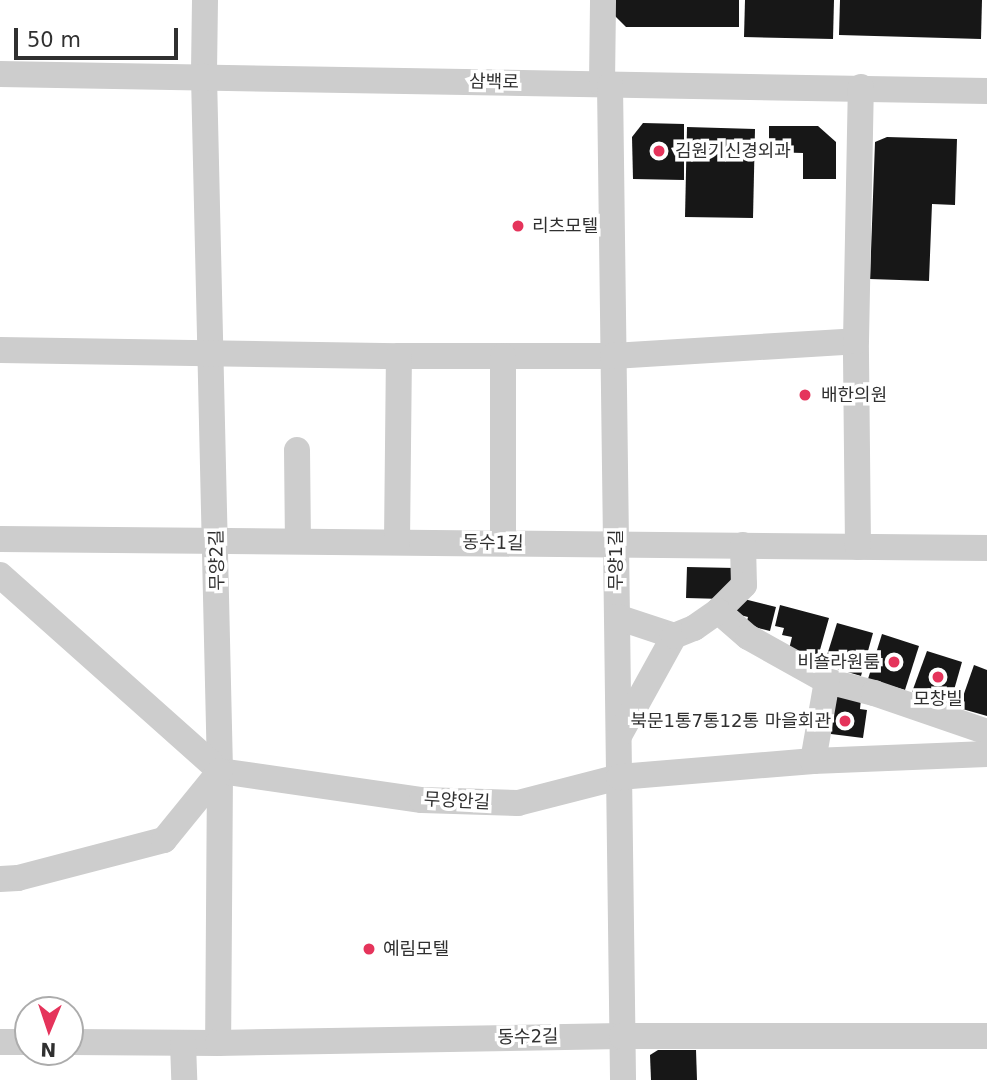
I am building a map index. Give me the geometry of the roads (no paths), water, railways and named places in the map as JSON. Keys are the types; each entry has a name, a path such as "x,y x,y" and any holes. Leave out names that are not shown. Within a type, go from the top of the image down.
{"street":[{"name":"무양2길","path":"205,0 204,76 217,541 220,771 218,1044"},
{"name":"무양1길","path":"603,0 613,355 623,1080"},
{"name":"삼백로","path":"0,74 987,91"},
{"path":"858,547 856,341 862,87"},
{"path":"0,350 210,355 613,355 856,341"},
{"path":"397,542 399,356"},
{"path":"503,356 503,543"},
{"path":"297,450 298,541"},
{"name":"동수1길","path":"0,538 987,548"},
{"path":"618,737 674,636 694,628 718,611 744,585 743,545"},
{"path":"0,575 220,771 164,840 18,878 0,879"},
{"path":"718,611 748,637 827,681 874,693 987,732"},
{"path":"617,617 674,636"},
{"path":"813,761 827,681"},
{"name":"무양안길","path":"220,771 422,800 518,803 619,777 813,761 987,754"},
{"name":"동수2길","path":"84,1042 218,1044 622,1036 987,1036"},
{"path":"184,1043 184,1080"}],"place":[{"name":"김원기신경외과","path":"659,151"},
{"name":"리츠모텔","path":"518,226"},
{"name":"배한의원","path":"805,395"},
{"name":"비숄라원룸","path":"894,662"},
{"name":"모창빌","path":"938,677"},
{"name":"북문1통7통12통 마을회관","path":"845,721"},
{"name":"예림모텔","path":"369,949"}]}
